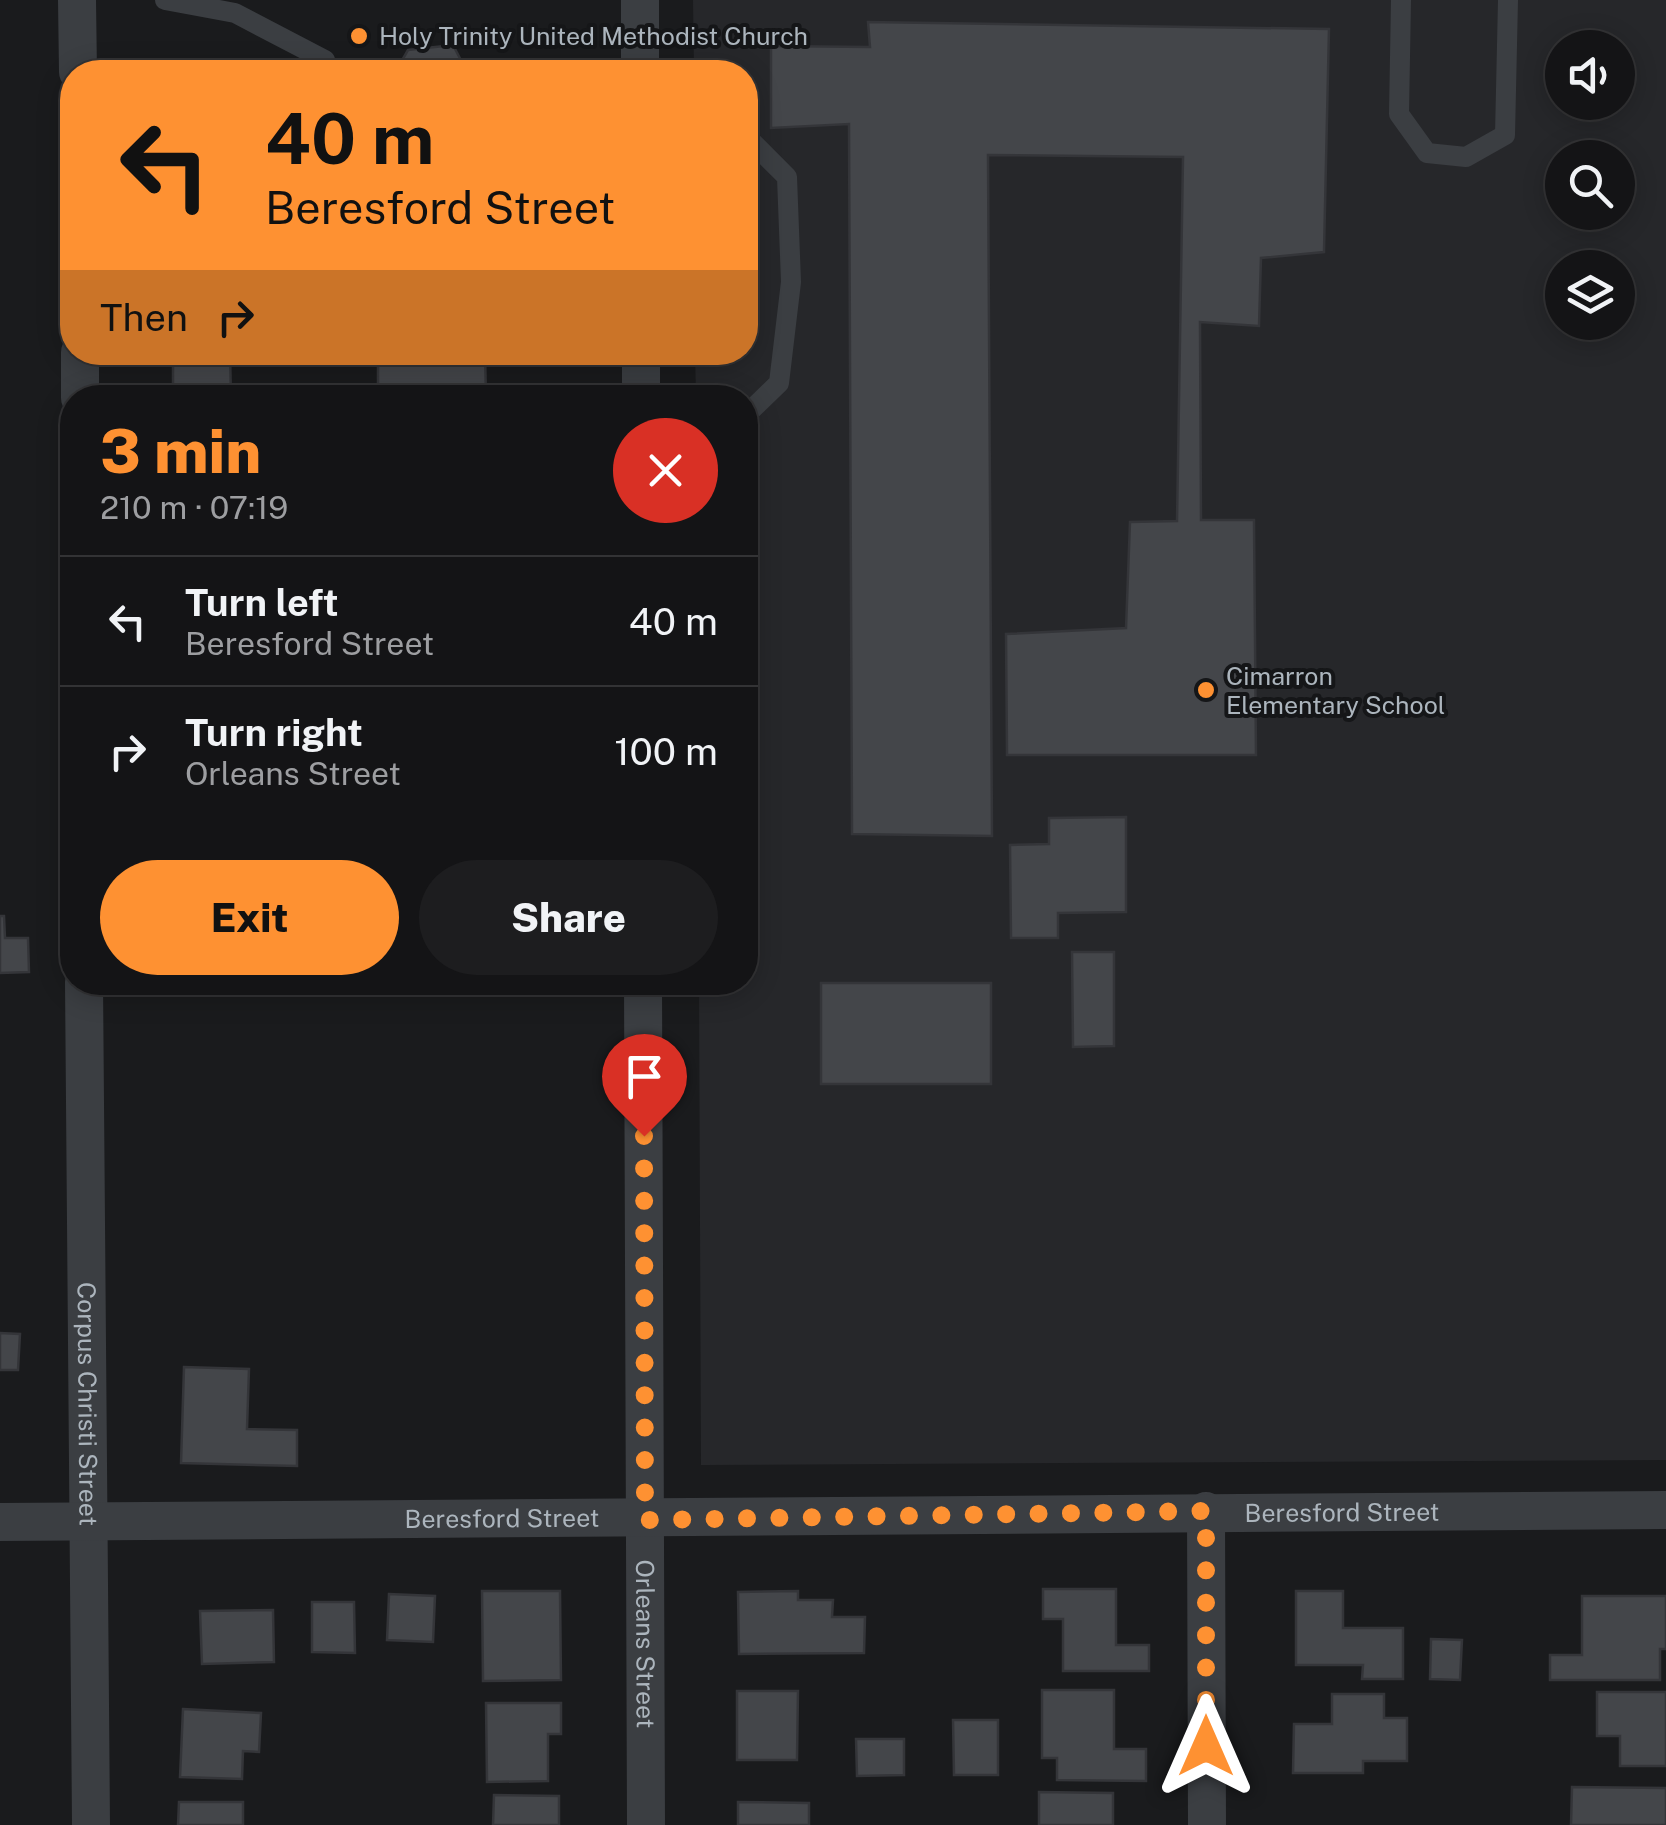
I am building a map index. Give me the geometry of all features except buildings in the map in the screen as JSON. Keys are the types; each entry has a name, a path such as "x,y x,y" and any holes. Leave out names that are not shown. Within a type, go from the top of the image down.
{"street":[{"path":"77,0 78,60"},
{"path":"640,0 640,60"},
{"name":"Corpus Christi Street","path":"84,995 91,1825"},
{"name":"Orleans Street","path":"643,995 646,1825"},
{"name":"Beresford Street","path":"0,1522 1666,1510"},
{"path":"1206,1511 1207,1825"}],"lane":[{"path":"166,0 236,13 325,60"},
{"path":"1401,0 1399,114 1427,153 1466,157 1504,135 1508,0"},
{"path":"758,148 787,177 790,282 779,384 758,404"}],"shaded area":[{"name":"Cimarron Elementary School","path":"693,0 1666,0 1666,1460 701,1465 699,995 758,995 758,385 696,385 695,365 758,365 758,60 694,60"}],"place":[{"name":"Holy Trinity United Methodist Church","path":"359,36"},
{"name":"Cimarron Elementary School","path":"1206,690"}],"route":[{"path":"644,1136 645,1520 1206,1511 1206,1746"}]}
